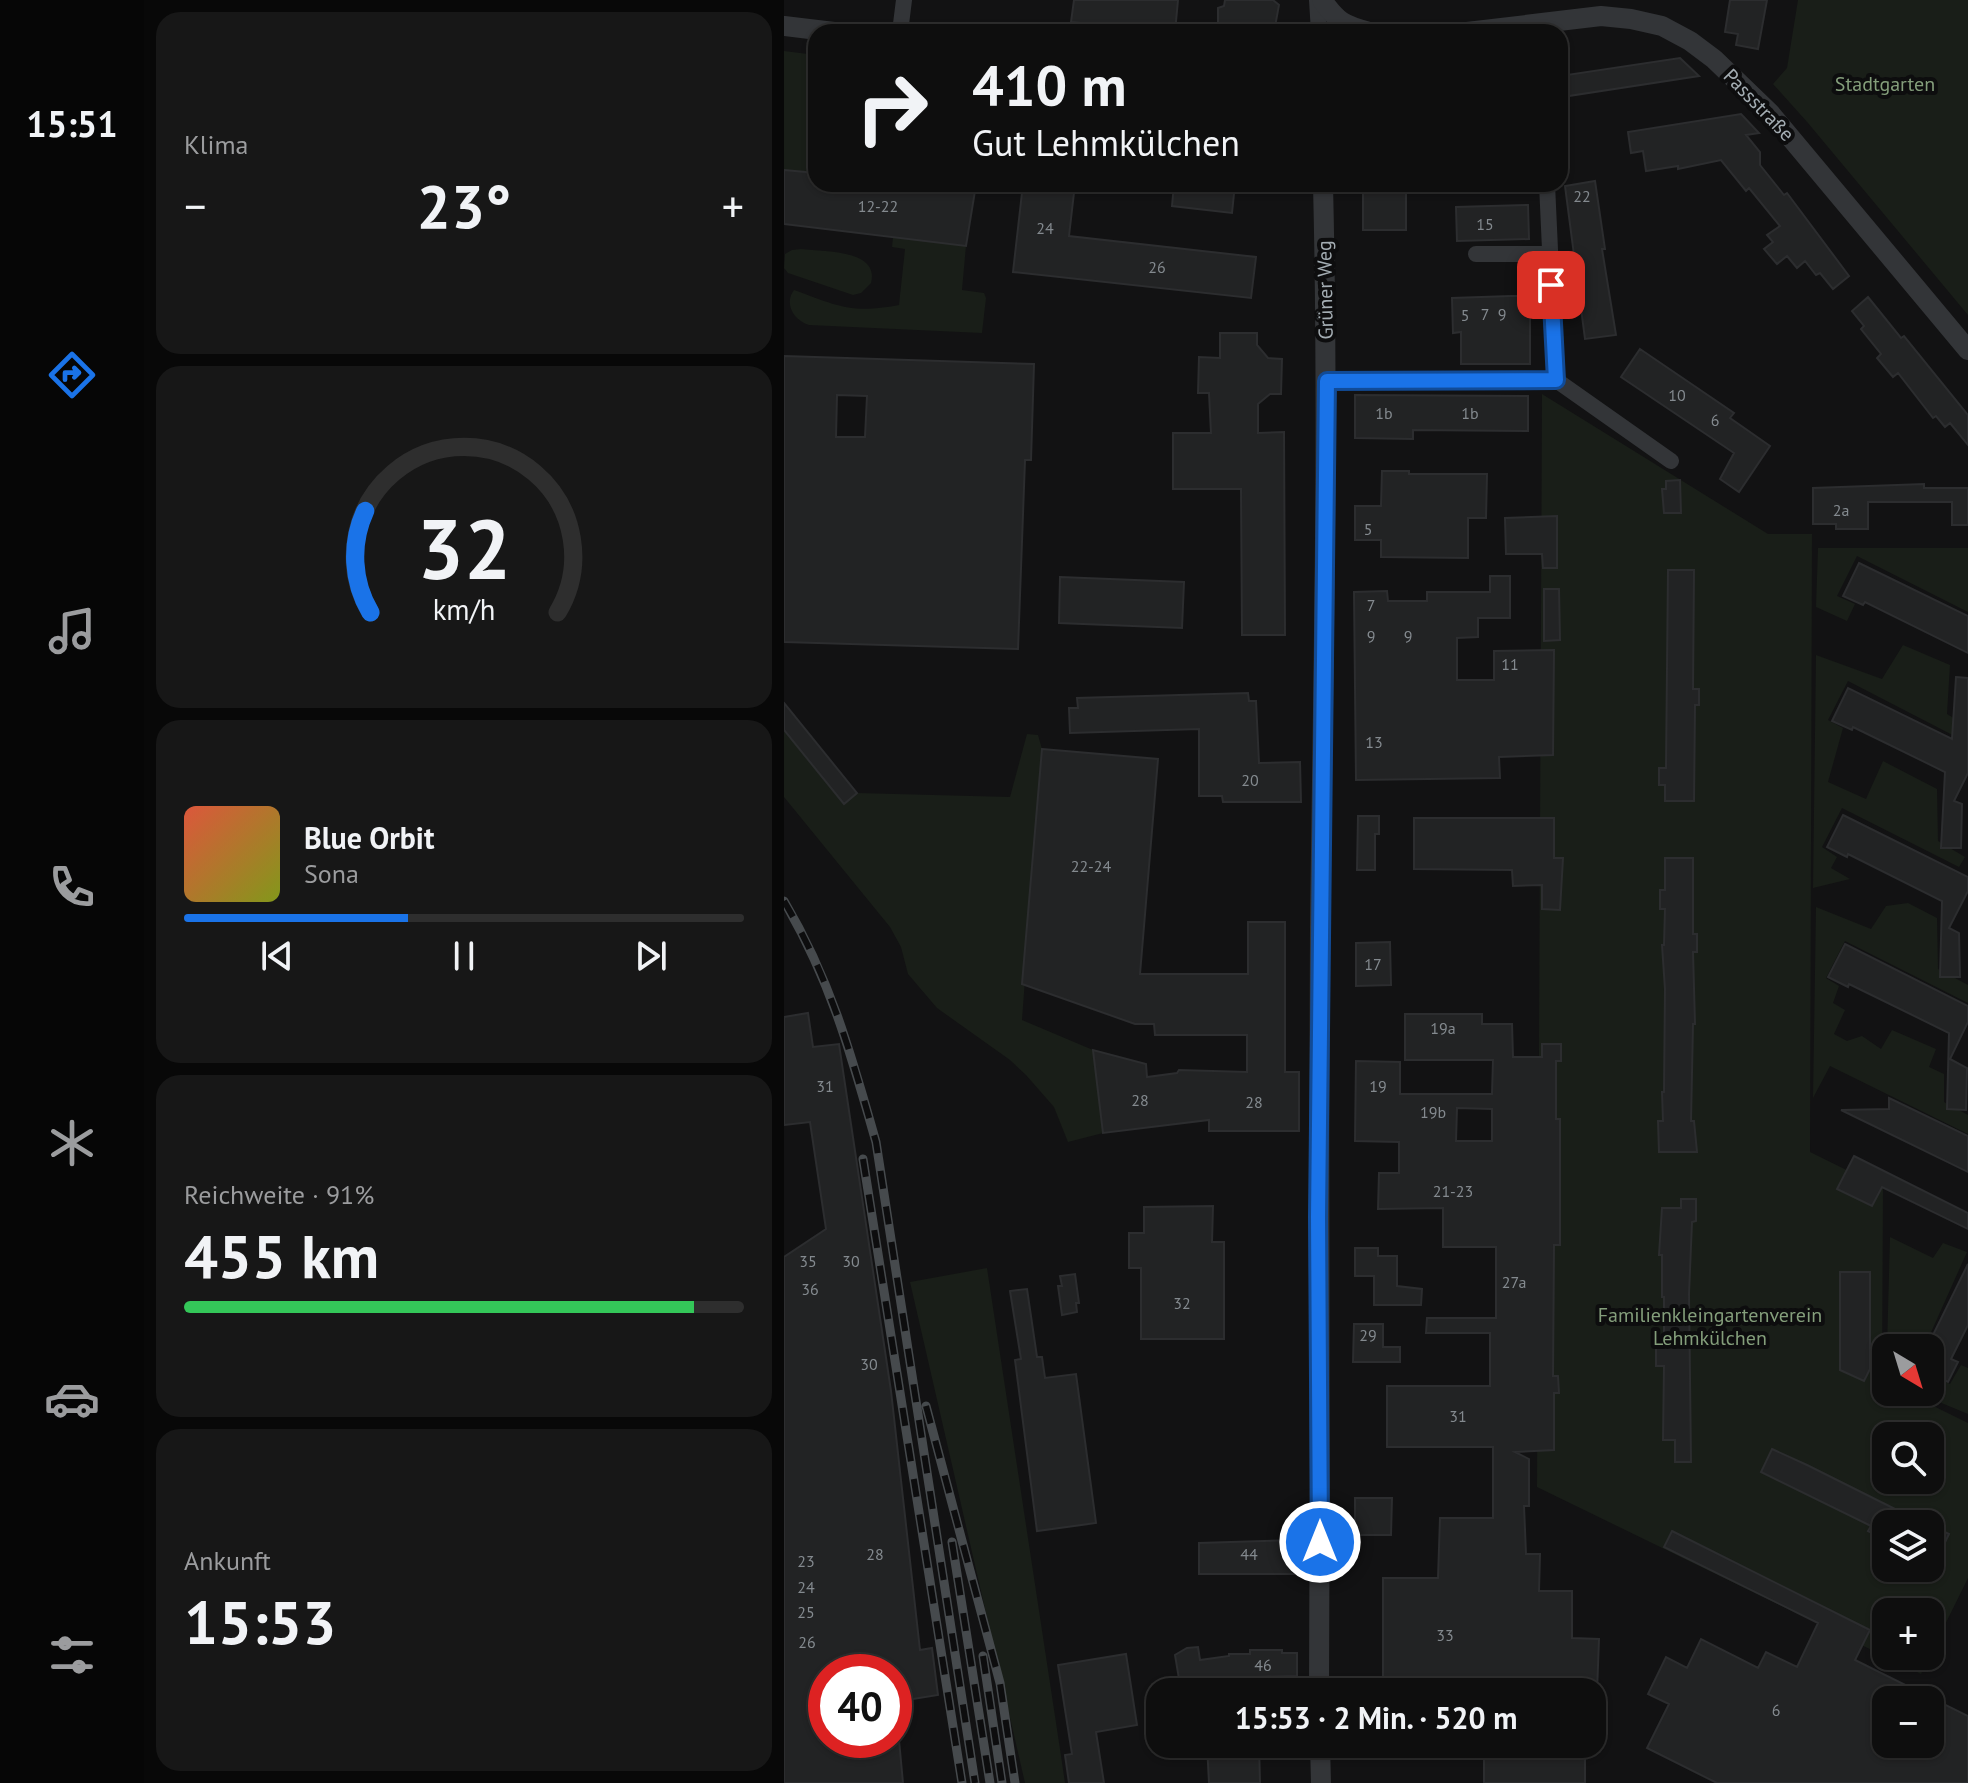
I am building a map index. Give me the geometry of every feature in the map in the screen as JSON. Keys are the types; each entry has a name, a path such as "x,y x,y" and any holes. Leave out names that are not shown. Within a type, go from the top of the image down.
{"street":[{"path":"901,24 904,0"},
{"path":"1319,24 1320,0"},
{"path":"1320,0 1342,24"},
{"name":"Passstraße","path":"1534,24 1601,16 1631,19 1662,26 1714,59 1770,113 1968,350"},
{"path":"784,26 808,29"},
{"name":"Grüner Weg","path":"1319,1678 1321,1395 1318,1217 1327,381 1323,192"},
{"path":"1547,192 1556,380"},
{"path":"1476,254 1550,254"},
{"path":"1327,381 1556,380 1671,461"},
{"path":"1320,1758 1321,1783"}],"green space":[{"name":"Stadtgarten","path":"1798,0 1968,0 1968,315 1773,84 1787,68"},
{"path":"784,51 808,54 808,172 784,170"},
{"path":"893,237 966,246 962,290 984,293 982,333 809,325 795,315 790,305 794,290 845,307 869,309 899,305 905,249 892,247"},
{"path":"801,249 859,258 871,272 871,283 861,293 853,295 788,273 784,268 785,254"},
{"name":"Familienkleingartenverein Lehmkülchen","path":"1542,394 1768,534 1812,534 1810,1152 1883,1188 1882,1334 1872,1334 1872,1406 1933,1406 1968,1423 1968,1578 1944,1627 1944,1598 1872,1598 1872,1650 1537,1487"},
{"path":"1818,548 1968,548 1968,612 1857,556 1837,596 1855,604 1847,621 1816,607"},
{"path":"1903,645 1950,665 1947,714 1968,727 1968,743 1848,681 1828,720 1843,728 1828,782 1866,799 1883,761 1937,789 1938,841 1965,857 1959,867 1842,808 1822,847 1837,857 1831,868 1850,879 1813,888 1816,655 1882,679"},
{"path":"784,730 844,803 857,793 1010,797 1027,734 1038,735 1042,749 1022,1020 1093,1050 1103,1133 1068,1142 1054,1107 1026,1075 937,1008 908,974 901,947 890,927 784,797"},
{"path":"1908,903 1937,918 1938,969 1968,985 1968,1003 1845,941 1826,978 1839,986 1833,1003 1845,1010 1834,1034 1847,1041 1862,1036 1881,1049 1892,1030 1936,1049 1929,1067 1944,1074 1944,1102 1968,1115 1968,1134 1830,1066 1813,1098 1816,907 1871,929 1886,906"},
{"path":"1890,1237 1933,1258 1943,1243 1967,1252 1930,1334 1887,1334"},
{"path":"987,1268 1065,1783 1025,1783 910,1282"},
{"path":"1961,1365 1968,1368 1968,1414 1944,1404 1944,1381 1950,1384"}],"building":[{"path":"1074,0 1178,0 1176,24 1071,22"},
{"path":"1225,0 1273,0 1279,5 1275,24 1218,24 1218,8 1224,6"},
{"path":"1730,0 1767,0 1758,49 1736,45 1738,34 1725,32"},
{"path":"1680,58 1699,76 1568,96 1568,75"},
{"path":"1741,114 1759,133 1746,135 1760,152 1760,165 1784,195 1787,193 1849,276 1833,289 1805,261 1797,268 1787,256 1777,264 1764,249 1773,242 1767,235 1780,226 1721,160 1678,169 1678,166 1646,171 1643,151 1631,153 1628,132"},
{"path":"784,170 808,172 808,192 975,192 966,246 784,224"},
{"path":"1595,181 1616,335 1585,339 1566,192 1568,186"},
{"path":"1022,192 1074,192 1069,236 1256,257 1251,298 1013,272"},
{"path":"1173,192 1234,192 1232,213 1172,206"},
{"path":"1363,192 1406,192 1406,230 1363,230"},
{"path":"1528,205 1529,239 1457,241 1456,207"},
{"path":"1530,296 1530,364 1461,364 1461,332 1453,333 1452,298"},
{"path":"1868,297 1968,415 1968,445 1950,423 1945,427 1936,416 1933,418 1898,373 1893,377 1877,358 1881,354 1861,329 1864,326 1852,311"},
{"path":"1220,333 1257,333 1257,345 1268,358 1282,359 1281,394 1270,394 1258,404 1258,433 1284,432 1285,635 1242,635 1241,489 1173,489 1173,433 1211,433 1209,393 1198,393 1199,357 1220,358"},
{"path":"1640,349 1734,413 1730,418 1770,446 1739,492 1720,479 1734,453 1621,377"},
{"path":"784,356 1034,364 1031,460 1025,460 1018,649 784,642","holes":["837,395 867,396 865,437 836,437"]},
{"path":"1355,395 1528,396 1528,431 1413,430 1413,439 1355,438"},
{"path":"1382,471 1487,474 1486,518 1468,518 1468,558 1381,557 1381,540 1355,540 1355,506 1381,506"},
{"path":"1680,480 1681,513 1664,513 1662,489 1666,489 1666,481"},
{"path":"1924,484 1924,488 1968,488 1968,525 1952,525 1952,502 1868,502 1868,529 1836,529 1836,524 1813,524 1813,488"},
{"path":"1557,516 1557,568 1543,568 1542,554 1506,554 1505,518"},
{"path":"1859,563 1968,616 1968,653 1865,602 1863,605 1843,596"},
{"path":"1668,570 1694,570 1693,689 1699,689 1699,705 1695,705 1694,801 1665,801 1665,785 1659,785 1659,768 1666,768"},
{"path":"1490,576 1510,576 1510,618 1478,618 1478,637 1457,638 1457,680 1494,680 1494,651 1554,650 1553,755 1499,757 1500,778 1356,780 1354,592 1387,591 1388,601 1427,601 1427,592 1490,592"},
{"path":"1060,577 1184,582 1182,628 1059,623"},
{"path":"1544,589 1559,589 1560,640 1544,641"},
{"path":"1956,677 1968,678 1968,773 1954,801 1962,804 1961,848 1941,848 1945,772 1853,727 1852,730 1832,721 1848,688 1952,739"},
{"path":"1248,693 1249,701 1256,701 1259,763 1300,762 1301,802 1223,802 1222,796 1199,796 1199,729 1070,733 1069,708 1078,708 1077,698"},
{"path":"784,703 857,793 844,804 784,730"},
{"path":"1042,749 1158,759 1140,974 1248,974 1248,922 1285,922 1285,1072 1299,1072 1299,1131 1209,1131 1209,1120 1103,1133 1093,1050 1146,1064 1147,1077 1177,1073 1179,1070 1247,1072 1247,1035 1155,1035 1154,1024 1135,1024 1022,984"},
{"path":"1843,815 1968,877 1968,891 1949,928 1959,933 1960,977 1940,977 1942,901 1848,854 1847,857 1827,847"},
{"path":"1358,816 1379,816 1379,834 1375,834 1375,870 1357,870"},
{"path":"1414,818 1554,818 1554,858 1563,858 1560,910 1542,909 1542,885 1513,886 1512,870 1414,869"},
{"path":"1665,858 1693,858 1693,934 1697,934 1697,952 1693,952 1695,1024 1691,1121 1694,1121 1697,1152 1659,1152 1658,1121 1663,1121 1665,989 1662,945 1665,909 1660,909 1660,890 1665,890"},
{"path":"1390,942 1391,985 1356,986 1356,943"},
{"path":"1845,944 1968,1006 1968,1022 1950,1059 1967,1068 1966,1110 1947,1109 1949,1033 1849,984 1848,987 1828,977"},
{"path":"808,1013 813,1047 839,1044 891,1391 920,1650 932,1648 938,1695 912,1699 912,1654 808,1654 808,1758 901,1758 903,1783 784,1783 784,1257 826,1229 810,1122 784,1125 784,1017"},
{"path":"1405,1014 1482,1014 1482,1024 1512,1024 1513,1057 1542,1057 1542,1044 1561,1044 1561,1061 1556,1061 1556,1119 1560,1119 1560,1245 1554,1245 1553,1376 1558,1376 1559,1393 1554,1393 1554,1450 1515,1452 1529,1459 1529,1506 1524,1506 1526,1554 1540,1554 1539,1591 1572,1591 1572,1638 1599,1639 1598,1678 1383,1678 1383,1578 1438,1578 1440,1518 1493,1518 1493,1447 1387,1447 1387,1386 1490,1386 1490,1333 1426,1333 1427,1318 1496,1318 1496,1247 1443,1247 1443,1208 1378,1209 1379,1173 1399,1173 1399,1142 1355,1141 1356,1061 1400,1062 1400,1094 1492,1094 1493,1060 1405,1060","holes":["1457,1108 1492,1109 1492,1141 1456,1141"]},
{"path":"1889,1098 1968,1136 1968,1172 1841,1110 1889,1109"},
{"path":"1854,1156 1968,1213 1968,1229 1882,1187 1872,1206 1837,1189"},
{"path":"1681,1199 1696,1199 1689,1294 1691,1462 1675,1462 1675,1440 1663,1440 1664,1366 1656,1366 1656,1347 1664,1347 1662,1255 1659,1255 1662,1208 1681,1208"},
{"path":"1213,1206 1212,1242 1224,1242 1224,1339 1141,1339 1141,1268 1129,1268 1129,1233 1144,1233 1144,1207"},
{"path":"1355,1248 1378,1248 1378,1256 1397,1256 1397,1286 1422,1289 1421,1305 1374,1305 1374,1276 1355,1276"},
{"path":"1968,1264 1968,1325 1951,1359 1958,1362 1948,1382 1944,1380 1944,1334 1933,1334"},
{"path":"1840,1272 1870,1272 1870,1369 1864,1381 1840,1370"},
{"path":"1075,1274 1079,1303 1076,1303 1077,1312 1062,1315 1058,1286 1062,1286 1060,1276"},
{"path":"1027,1289 1037,1357 1042,1357 1045,1378 1076,1374 1096,1523 1037,1531 1015,1360 1021,1359 1010,1291"},
{"path":"1354,1324 1383,1324 1383,1347 1400,1347 1400,1362 1353,1362"},
{"path":"1772,1449 1897,1510 1872,1510 1872,1533 1868,1531 1871,1526 1761,1472"},
{"path":"1355,1498 1392,1498 1391,1535 1355,1535"},
{"path":"1672,1531 1870,1630 1855,1660 1907,1686 1872,1686 1872,1758 1944,1758 1944,1704 1968,1716 1968,1783 1717,1783 1647,1748 1669,1704 1648,1694 1666,1657 1687,1668 1701,1639 1758,1668 1766,1652 1797,1667 1818,1623 1664,1547"},
{"path":"1298,1540 1298,1574 1199,1574 1199,1543"},
{"path":"1198,1647 1200,1660 1229,1654 1250,1654 1250,1650 1297,1653 1297,1676 1179,1678 1175,1655 1187,1648"},
{"path":"1126,1654 1137,1725 1096,1732 1104,1783 1069,1783 1065,1755 1072,1754 1058,1665"},
{"path":"1208,1758 1259,1758 1260,1783 1209,1783"},
{"path":"1484,1758 1585,1758 1585,1783 1484,1783"}],"railway":[{"path":"784,901 827,989 876,1142 975,1783"},
{"path":"863,1159 962,1783"},
{"path":"926,1406 1000,1683 1015,1783"},
{"path":"952,1542 990,1783"},
{"path":"983,1656 1002,1783"}],"route":[{"path":"1320,1542 1318,1217 1327,381 1556,380 1551,285"}]}
